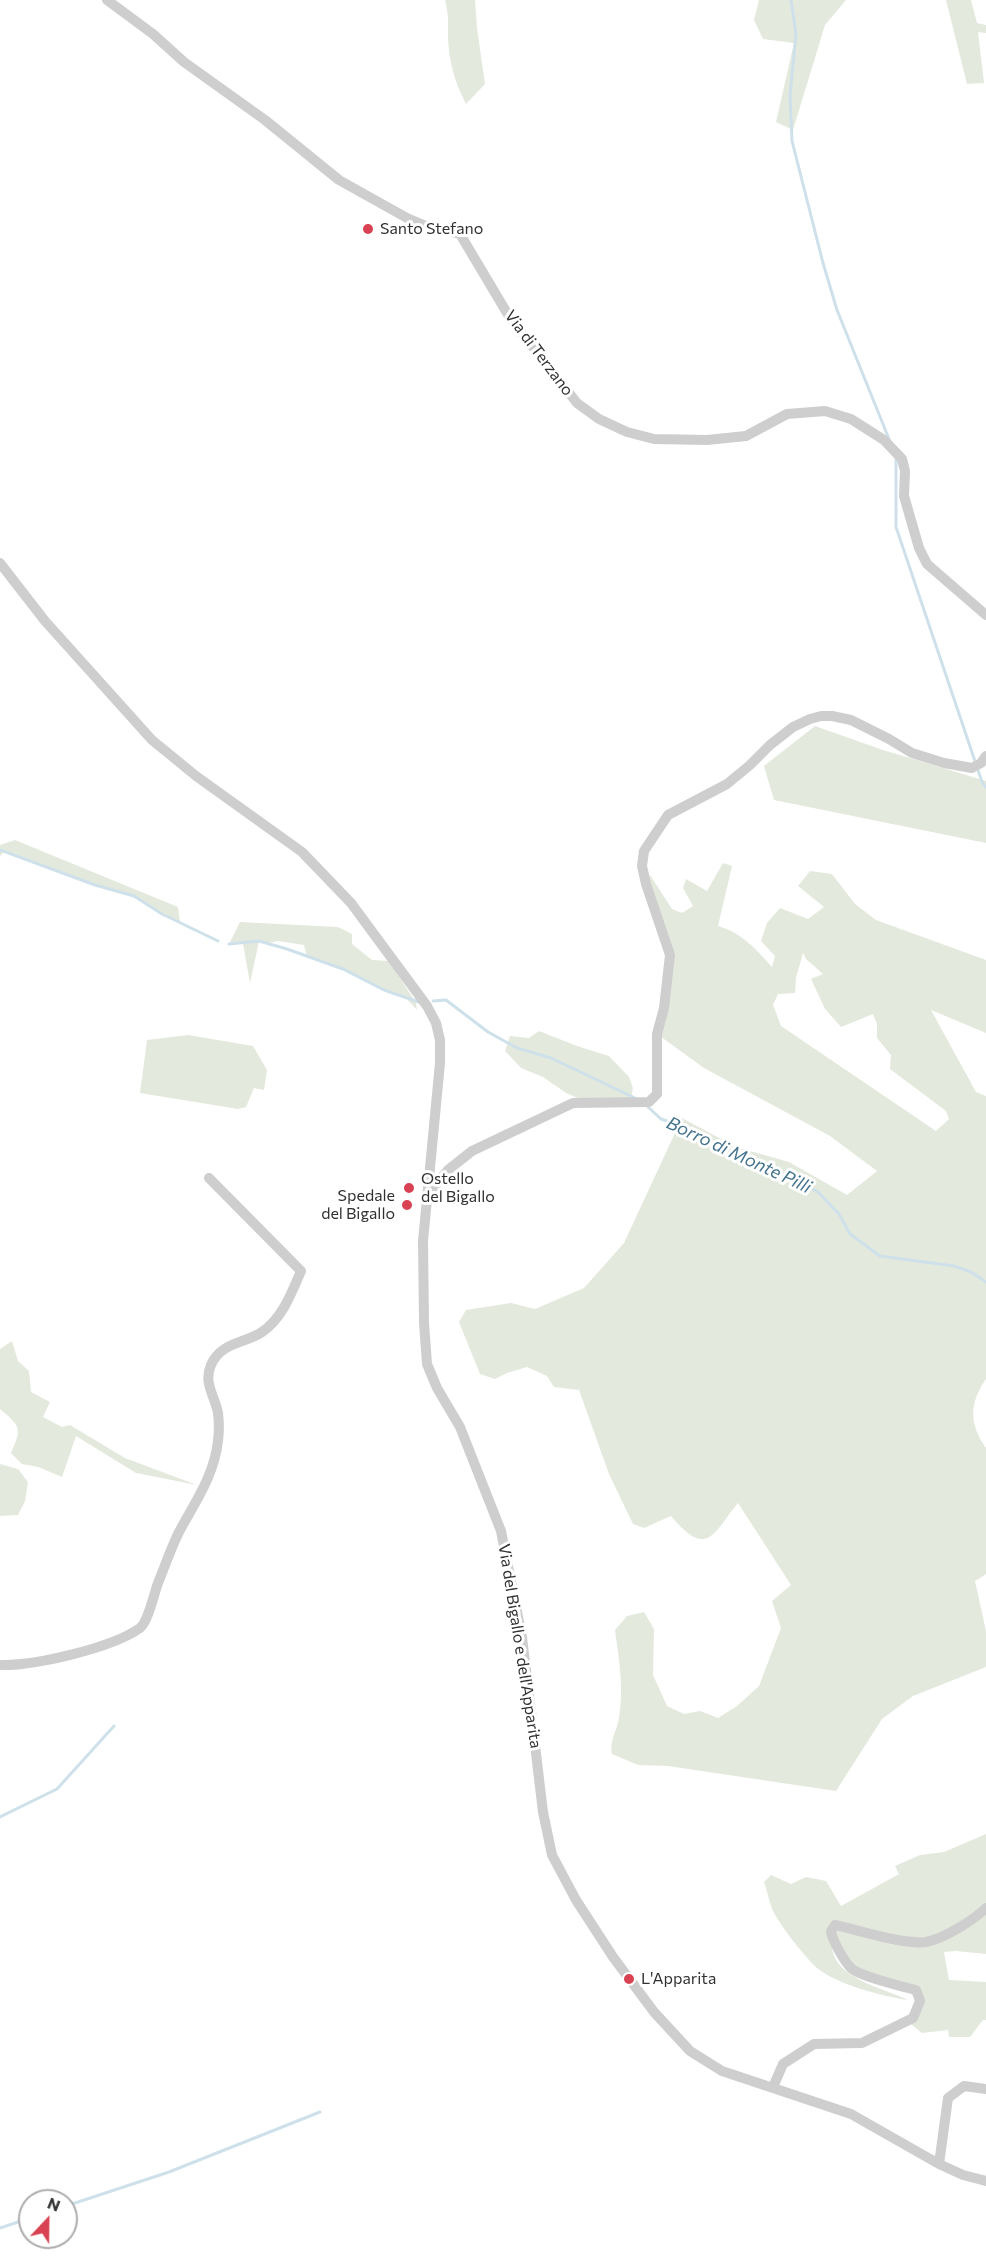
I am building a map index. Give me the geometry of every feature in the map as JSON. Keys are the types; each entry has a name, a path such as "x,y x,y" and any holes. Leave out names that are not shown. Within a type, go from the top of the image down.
{"street":[{"name":"Via di Terzano","path":"107,0 153,34 184,63 265,120 339,180 407,218 426,226 460,234 510,318 576,403 599,419 627,432 654,439 707,440 746,436 787,414 825,411 851,418 884,440 902,459 905,471 904,496 919,548 927,564 986,615"},
{"name":"Via del Bigallo e dell'Apparita","path":"0,562 45,621 152,740 196,776 302,852 351,903 428,1006 436,1023 440,1040 440,1063 426,1197 422,1261 427,1364 437,1388 460,1427 501,1531 522,1637 543,1812 552,1854 601,1940 654,2012 690,2050 722,2071 851,2114 939,2164 963,2175 986,2181"},
{"path":"426,1197 448,1170 472,1151 573,1103 649,1102 657,1094 657,1034 664,1008 670,955 642,866 644,851 668,815 727,784 793,727 810,718 820,716 851,720 926,759 972,768 981,763 986,756"},
{"path":"0,1665 43,1662 113,1642 140,1628 146,1622 149,1606 179,1532 209,1479 219,1440 218,1413 208,1380 210,1368 216,1356 225,1347 262,1333 270,1326 286,1303 301,1271 209,1178"},
{"path":"773,2087 783,2064 814,2044 862,2043 913,2018 920,2001 916,1990 891,1984 852,1969 832,1940 831,1931 835,1925 890,1939 926,1942 977,1917 986,1908"},
{"path":"939,2164 948,2098 964,2086 986,2089"}],"shaded area":[{"path":"445,0 475,0 485,84 466,104 451,64"},
{"path":"759,0 846,0 825,25 793,130 776,122 794,43 763,39 754,20"},
{"path":"946,0 971,0 977,23 986,25 986,33 978,32 984,83 967,84"},
{"path":"815,726 883,750 986,781 986,843 774,800 764,766"},
{"path":"15,840 178,907 180,922 131,896 5,851 0,856 0,845"},
{"path":"723,863 732,866 718,926 741,937 772,967 775,956 761,941 767,923 780,908 808,919 824,907 798,886 810,871 832,874 855,904 876,920 986,960 986,1033 931,1010 976,1092 986,1096 986,1379 976,1397 973,1414 976,1430 986,1448 986,1574 975,1581 986,1631 986,1667 913,1696 882,1719 836,1791 668,1766 638,1765 612,1754 621,1696 615,1630 627,1616 644,1612 654,1629 653,1675 667,1706 684,1714 700,1711 718,1718 737,1706 759,1686 781,1628 772,1601 791,1585 738,1503 716,1532 702,1539 694,1537 683,1529 671,1516 644,1528 633,1524 609,1474 579,1390 554,1387 547,1376 527,1367 495,1379 480,1374 459,1322 466,1310 511,1303 535,1309 584,1288 624,1243 682,1118 736,1147 789,1162 847,1195 877,1171 830,1136 704,1068 657,1034 670,955 646,884 650,875 672,909 682,913 693,906 683,888 686,879 707,891","holes":["803,953 806,959 823,974 811,979 825,1009 841,1027 873,1014 877,1024 877,1038 891,1055 890,1069 946,1111 949,1119 936,1131 781,1026 773,1005 778,994 795,993 796,978"]},
{"path":"240,922 338,927 352,934 352,944 372,960 389,961 416,1003 417,1010 405,997 384,990 343,969 307,957 304,945 259,941 250,983 243,944 229,944"},
{"path":"539,1031 609,1056 629,1077 633,1088 630,1102 587,1102 566,1093 543,1077 521,1068 505,1051 510,1036 529,1038"},
{"path":"188,1035 253,1046 267,1070 264,1090 254,1088 246,1107 238,1109 140,1093 147,1040"},
{"path":"12,1341 18,1361 29,1371 31,1392 50,1402 43,1417 62,1427 70,1425 125,1458 197,1485 136,1473 76,1436 62,1477 38,1467 22,1464 11,1453 18,1428 0,1409 0,1349"},
{"path":"0,1464 18,1469 28,1482 25,1501 18,1515 0,1516"},
{"path":"986,1834 986,1954 944,1952 949,1980 986,1982 986,2020 983,2020 970,2037 949,2037 948,2030 922,2033 907,2021 913,2018 916,1990 852,1969 832,1941 833,1954 848,1972 859,1980 908,2000 848,1985 817,1968 792,1940 775,1915 764,1882 771,1875 791,1884 806,1877 826,1881 841,1906 899,1874 895,1866 920,1855 944,1852"}],"waterway":[{"path":"791,0 796,34 790,95 792,141 837,310 889,439"},
{"path":"896,456 896,527 982,782 986,787"},
{"name":"Borro di Monte Pilli","path":"0,850 95,885 134,896 162,914 218,941"},
{"name":"Borro di Monte Pilli","path":"229,944 259,941 287,949 343,969 384,990 419,1002"},
{"name":"Borro di Monte Pilli","path":"433,1001 446,1000 488,1032 517,1048 551,1058 635,1098"},
{"name":"Borro di Monte Pilli","path":"647,1106 661,1119 687,1128 742,1158 790,1177 818,1192 839,1214 850,1234 880,1256 954,1266 971,1272 986,1282"},
{"path":"0,1817 57,1789 114,1726"},
{"path":"78,2202 169,2172 320,2112"},
{"path":"0,2228 18,2222"}],"place":[{"name":"Santo Stefano","path":"368,229"},
{"name":"Ostello del Bigallo","path":"409,1188"},
{"name":"Spedale del Bigallo","path":"407,1205"},
{"name":"L'Apparita","path":"629,1979"}]}
